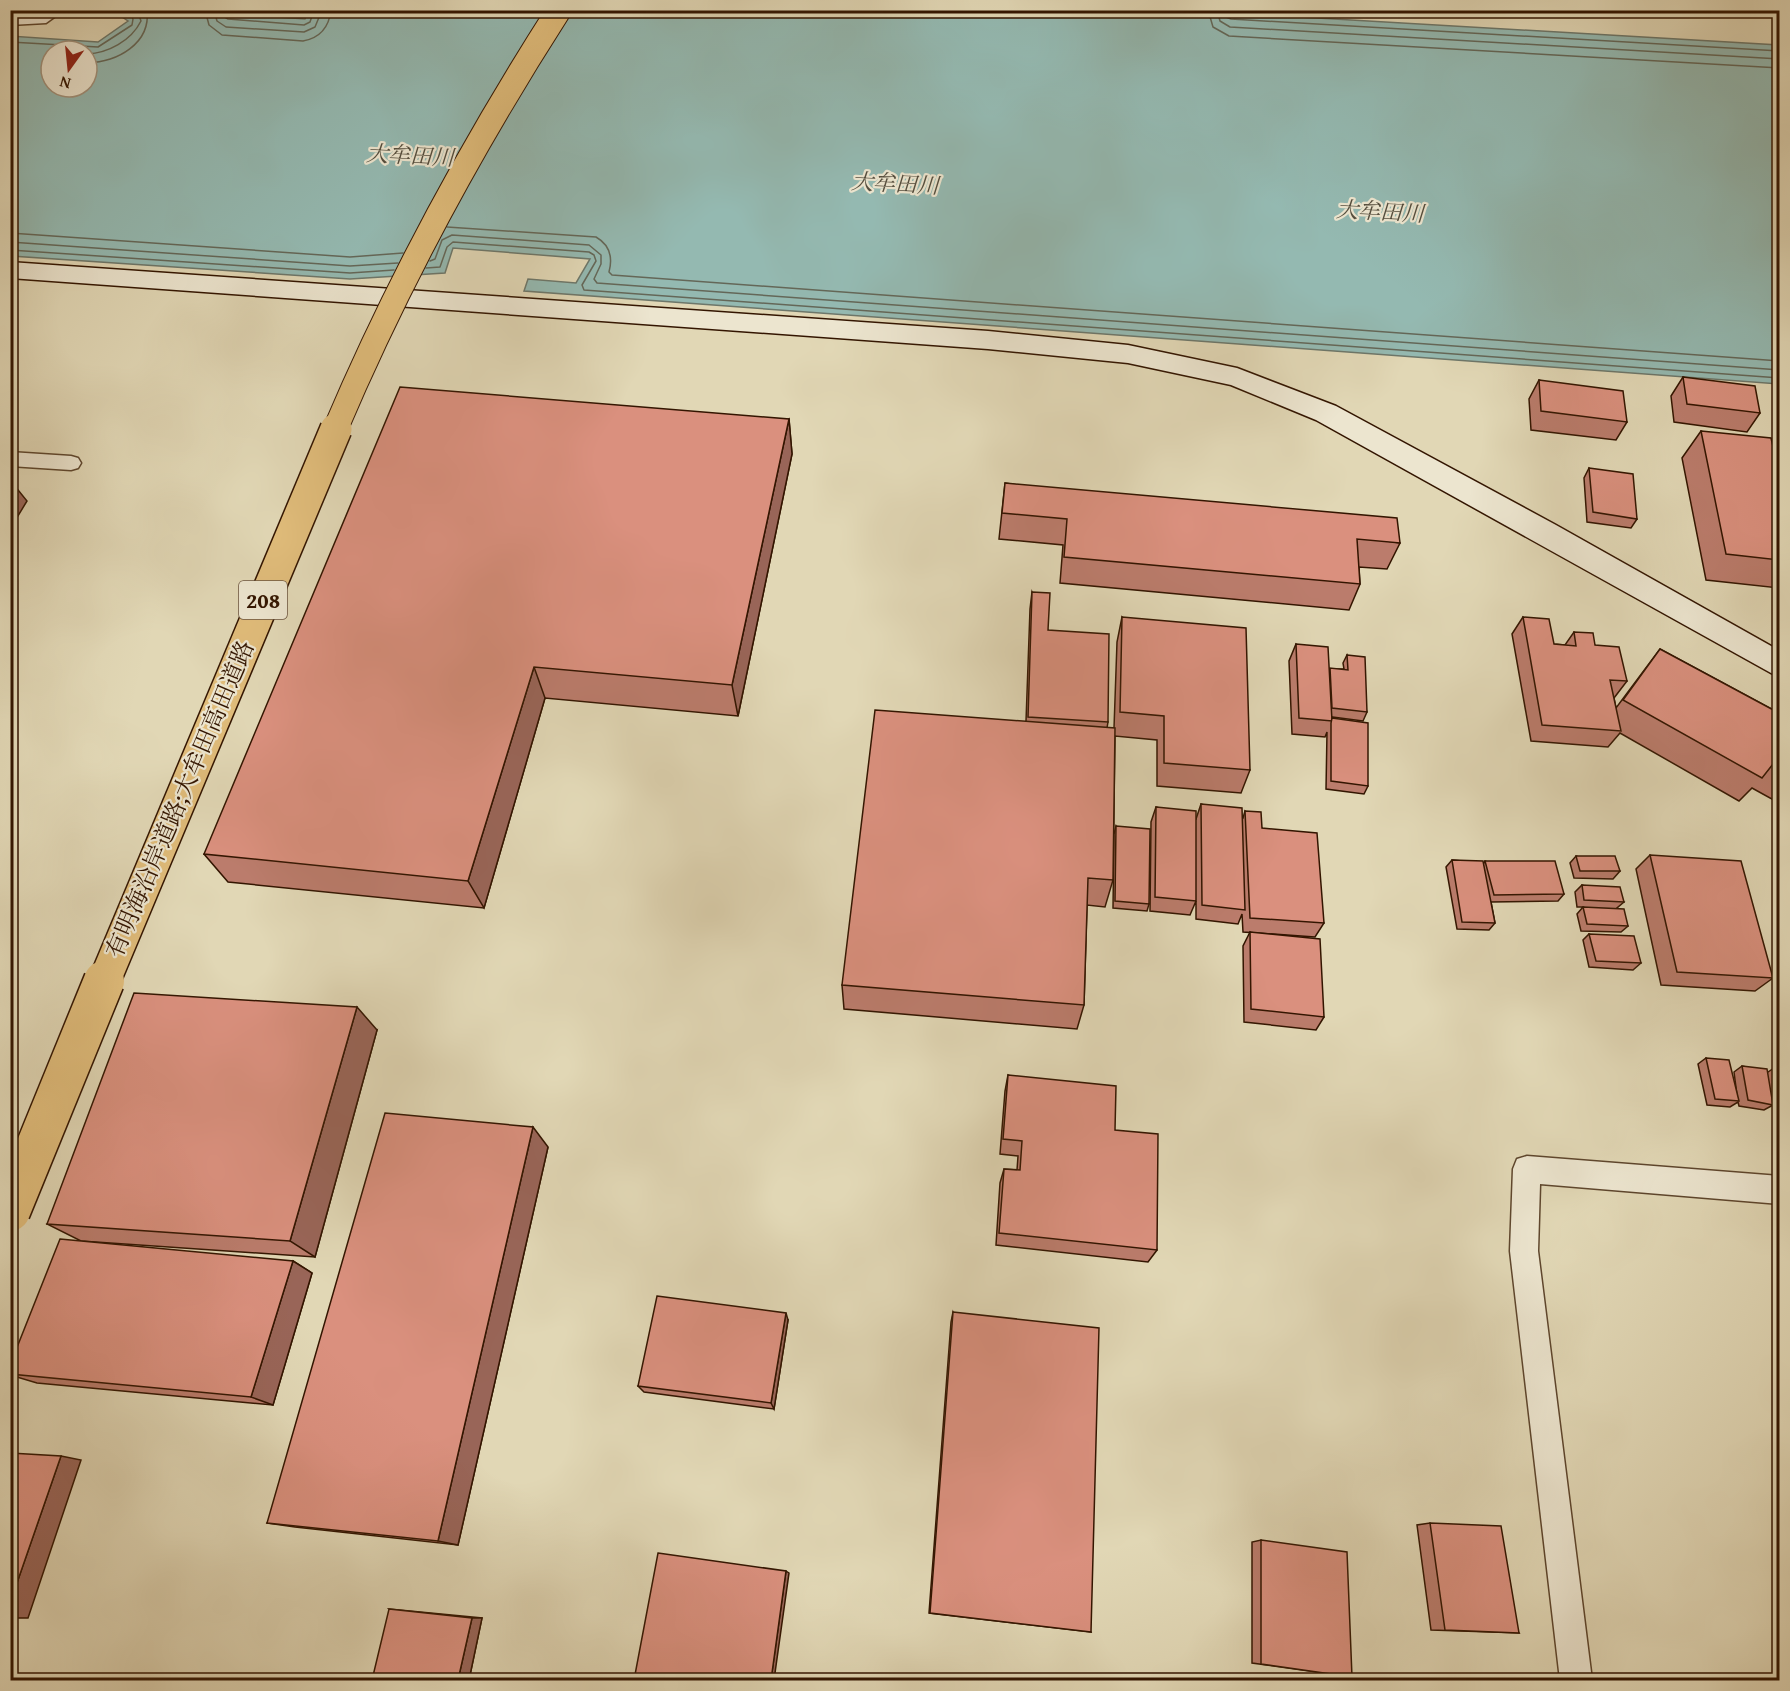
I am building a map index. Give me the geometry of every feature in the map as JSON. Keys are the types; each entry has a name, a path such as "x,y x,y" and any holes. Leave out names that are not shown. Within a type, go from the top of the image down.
{"highway":[{"name":"有明海沿岸道路;大牟田高田道路","path":"10,1211 168,826 354,385 431,226 503,97 559,10"}],"street":[{"path":"10,19 38,18 54,10"},
{"path":"10,270 988,340 1128,354 1237,377 1326,413 1546,533 1779,666"}],"lane":[{"path":"10,459 71,463"},
{"path":"1576,1680 1524,1251 1527,1169 1779,1190"}],"water":[{"name":"大牟田川","path":"126,10 227,10 226,13 305,19 309,10 1180,10 1779,45 1779,384 524,291 528,279 576,283 590,259 453,248 445,273 350,279 11,256 10,36 54,39 39,39 39,99 99,99 99,41 128,21 119,15"}],"building":[{"path":"1683,377 1755,386 1760,413 1687,404"},
{"path":"1539,380 1623,391 1627,422 1541,411"},
{"path":"400,387 789,419 732,685 534,667 468,881 204,854"},
{"path":"1701,431 1771,438 1779,472 1779,560 1726,554"},
{"path":"1589,468 1633,474 1637,519 1593,512"},
{"path":"1005,483 1397,518 1400,543 1357,539 1360,584 1064,557 1067,519 1002,513"},
{"path":"1032,592 1050,593 1048,630 1109,634 1108,722 1028,717"},
{"path":"1122,617 1246,628 1250,770 1164,763 1164,716 1120,712"},
{"path":"1523,617 1549,619 1554,644 1576,646 1574,632 1593,633 1595,645 1619,647 1627,681 1610,680 1621,731 1542,725"},
{"path":"1296,644 1328,647 1332,721 1299,718"},
{"path":"1660,649 1779,713 1779,767 1773,764 1762,778 1623,700"},
{"path":"1347,655 1365,657 1367,712 1332,708 1330,668 1348,670"},
{"path":"875,710 1115,728 1113,880 1088,878 1084,1005 842,985"},
{"path":"1332,718 1368,723 1368,786 1331,781"},
{"path":"1201,804 1242,808 1245,910 1202,905"},
{"path":"1156,807 1196,811 1196,901 1155,897"},
{"path":"1245,811 1261,812 1262,828 1317,833 1324,923 1250,918"},
{"path":"1116,826 1150,829 1149,904 1115,901"},
{"path":"1650,855 1741,861 1773,978 1677,972"},
{"path":"1576,856 1615,856 1620,871 1580,871"},
{"path":"1452,860 1483,861 1495,923 1462,922"},
{"path":"1485,861 1555,861 1564,894 1494,895"},
{"path":"1582,885 1620,887 1624,902 1584,900"},
{"path":"1583,907 1624,909 1628,926 1587,924"},
{"path":"1250,932 1320,939 1324,1017 1251,1009"},
{"path":"1589,934 1634,936 1641,963 1596,961"},
{"path":"134,993 357,1007 290,1241 47,1224"},
{"path":"1706,1058 1729,1060 1739,1101 1715,1099"},
{"path":"1742,1066 1767,1069 1773,1105 1748,1100"},
{"path":"1008,1075 1116,1086 1115,1130 1158,1134 1157,1250 999,1233 1004,1169 1020,1170 1022,1141 1003,1139"},
{"path":"385,1113 533,1127 438,1541 267,1523"},
{"path":"60,1239 293,1261 251,1397 10,1374 10,1365"},
{"path":"657,1296 786,1313 771,1403 638,1386"},
{"path":"953,1312 1099,1328 1091,1632 930,1613"},
{"path":"10,1453 61,1456 10,1603"},
{"path":"1430,1523 1501,1526 1519,1633 1445,1630"},
{"path":"1261,1540 1347,1552 1352,1677 1261,1664"},
{"path":"658,1553 786,1571 771,1680 634,1680"},
{"path":"389,1609 472,1618 458,1680 372,1680"}]}
